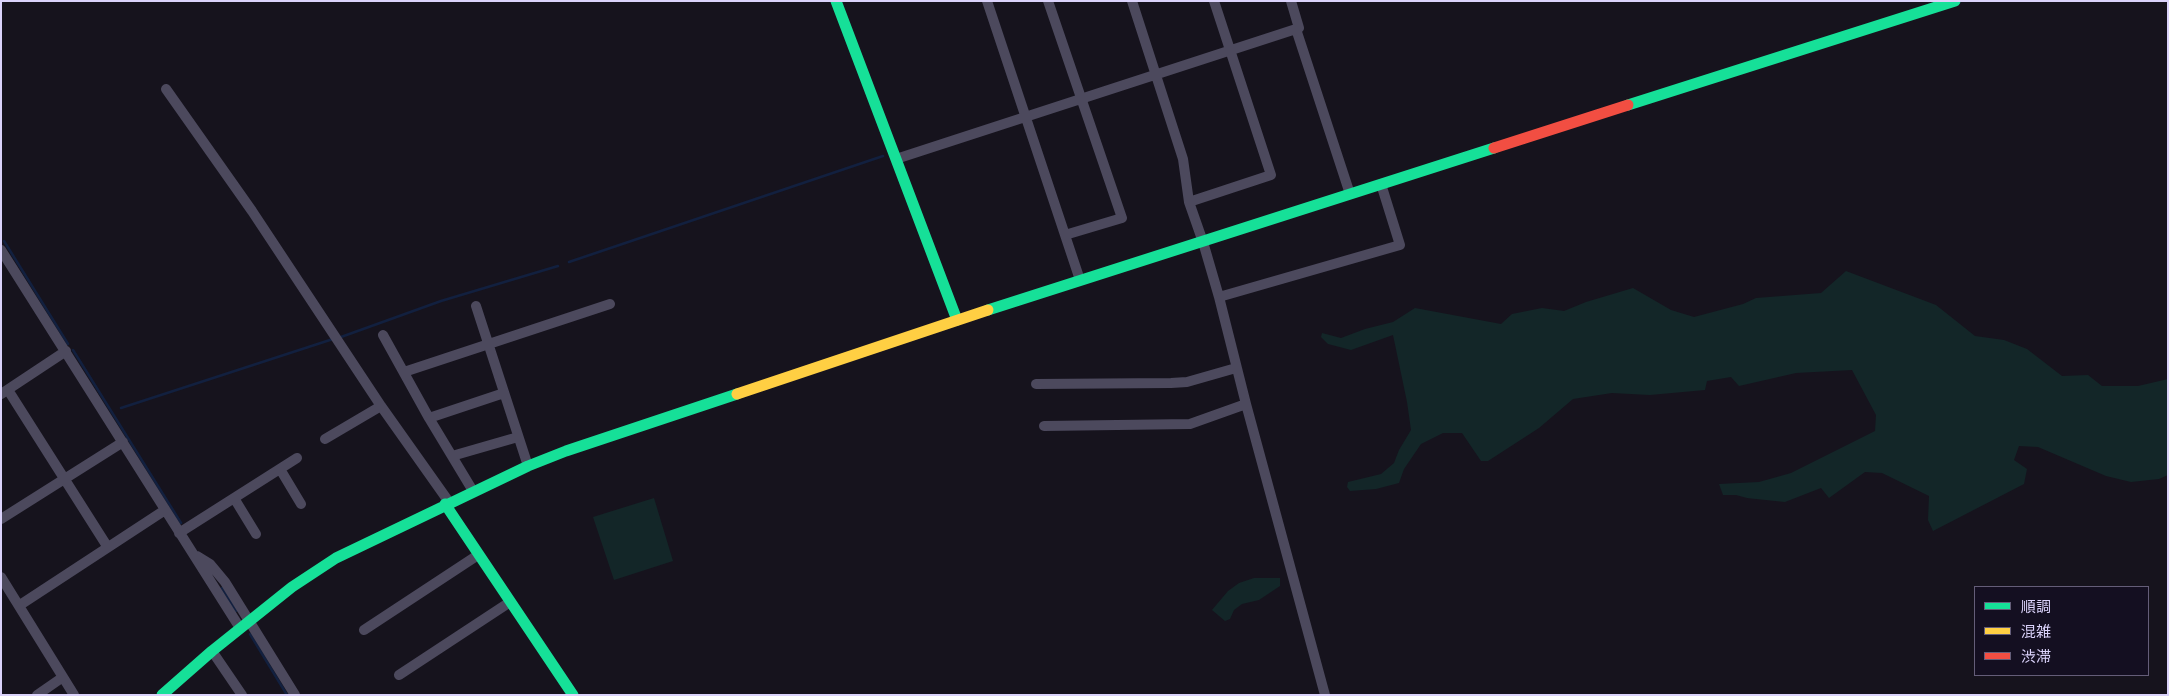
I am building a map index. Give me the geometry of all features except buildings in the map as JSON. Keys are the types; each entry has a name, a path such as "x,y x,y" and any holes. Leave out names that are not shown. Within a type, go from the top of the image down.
{"street":[{"path":"836,1 957,320"},
{"path":"987,1 1080,280"},
{"path":"1048,1 1122,218 1065,235"},
{"path":"1132,1 1183,159 1189,202 1219,297 1236,368 1325,695"},
{"path":"1189,202 1271,175 1214,1"},
{"path":"896,159 1299,28 1291,1"},
{"path":"162,695 212,651 292,587 336,558 473,490 566,451 1080,280 1955,1"},
{"path":"1296,29 1350,194"},
{"path":"166,89 252,211 447,503 478,555 573,695"},
{"path":"1219,297 1400,245 1381,184"},
{"path":"1,250 164,510 194,555 295,695"},
{"path":"404,372 610,304"},
{"path":"476,306 528,466"},
{"path":"383,335 429,418 473,490"},
{"path":"66,351 5,392 64,478 107,546"},
{"path":"1036,384 1187,382 1236,368"},
{"path":"429,418 504,393"},
{"path":"1044,426 1190,424 1246,404"},
{"path":"325,439 381,406"},
{"path":"452,456 518,437"},
{"path":"1,519 123,442"},
{"path":"179,532 297,458"},
{"path":"280,469 301,504"},
{"path":"234,498 256,534"},
{"path":"20,604 164,510"},
{"path":"364,630 478,555"},
{"path":"1,577 20,604 74,695"},
{"path":"398,675 510,602"},
{"path":"212,651 242,695"},
{"path":"37,695 63,677"}],"green space":[{"path":"1846,271 1936,305 1975,336 2004,340 2027,349 2062,376 2088,375 2102,386 2138,386 2168,379 2168,475 2159,479 2131,482 2106,476 2038,447 2019,446 2014,460 2027,469 2024,484 1933,531 1928,520 1929,496 1882,473 1865,472 1829,498 1821,488 1785,502 1723,495 1719,484 1759,482 1791,473 1875,431 1876,415 1852,370 1796,373 1739,386 1731,377 1707,381 1705,390 1650,395 1612,393 1573,399 1539,428 1488,461 1481,461 1462,433 1443,433 1421,444 1404,469 1399,483 1376,489 1350,491 1347,487 1348,482 1381,474 1394,463 1399,450 1411,430 1407,402 1393,335 1351,350 1328,344 1321,337 1322,333 1341,338 1365,329 1393,322 1415,308 1501,324 1512,314 1542,308 1564,311 1586,302 1633,288 1671,310 1694,317 1743,304 1756,298 1821,293"},
{"path":"654,498 673,561 614,580 593,517"},
{"path":"1254,578 1280,578 1280,586 1259,600 1242,604 1234,610 1230,619 1225,621 1212,610 1228,591 1239,583"}],"waterway":[{"path":"569,262 883,156"},
{"path":"4,241 68,344"},
{"path":"341,337 441,301 558,266"},
{"path":"121,408 333,339"},
{"path":"73,350 181,523"},
{"path":"222,588 236,611"},
{"path":"250,634 287,695"}],"traffic: fast":[{"path":"836,1 957,320"},
{"path":"1628,105 1955,1"},
{"path":"988,310 1494,148"},
{"path":"162,695 212,651 292,587 336,558 528,466 566,451 737,394"},
{"path":"445,504 573,695"}],"traffic: slow":[{"path":"737,394 988,310"}],"traffic: jam":[{"path":"1494,148 1628,105"}]}
